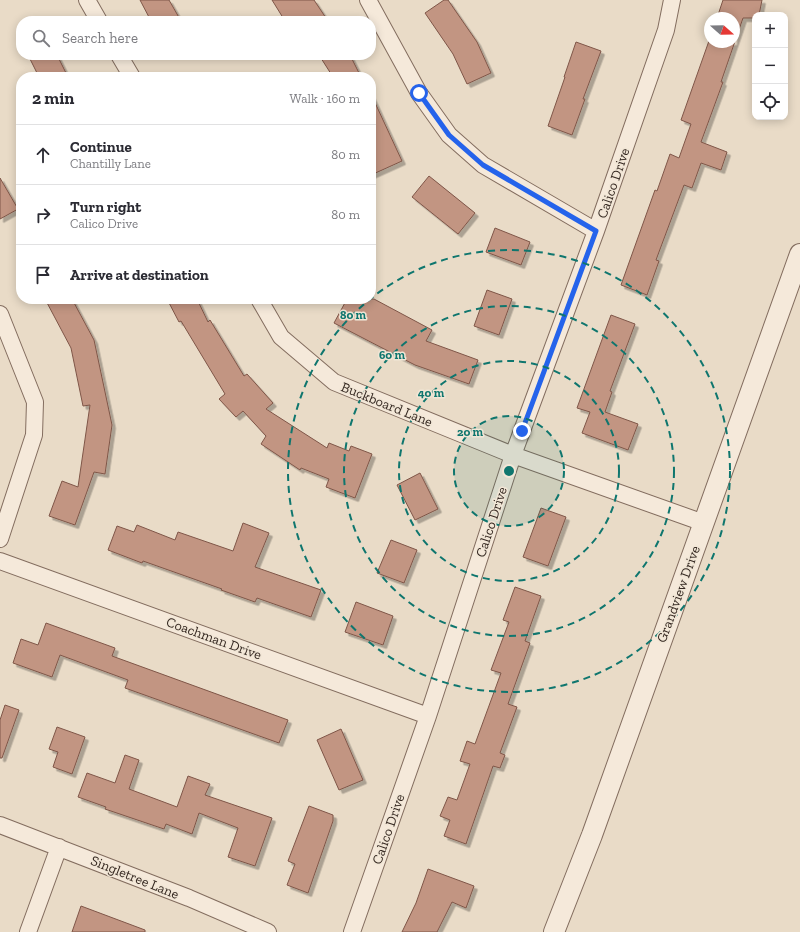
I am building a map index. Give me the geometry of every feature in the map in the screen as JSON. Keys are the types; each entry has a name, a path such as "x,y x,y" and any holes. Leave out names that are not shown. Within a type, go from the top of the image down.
{"street":[{"path":"87,0 96,16"},
{"path":"368,0 419,93 449,135 483,165 596,231"},
{"name":"Calico Drive","path":"352,932 428,716 513,455 596,231 666,30 672,0"},
{"path":"122,60 129,72"},
{"name":"Grandview Drive","path":"554,932 592,834 800,254"},
{"name":"Buckboard Lane","path":"262,304 281,337 334,382 513,455 704,523"},
{"path":"0,314 34,402 34,435 0,539"},
{"name":"Coachman Drive","path":"0,561 428,716"},
{"name":"Singletree Lane","path":"0,825 189,898 268,932"},
{"path":"28,932 59,847"}],"building":[{"path":"140,0 169,0 178,16 148,16"},
{"path":"272,0 314,0 325,16 282,16"},
{"path":"444,0 448,0 477,42 491,73 467,84 453,54 425,13"},
{"path":"723,0 762,0 760,12 752,12 752,18 743,18 740,27 740,12 719,12"},
{"path":"576,42 601,51 583,99 585,99 572,135 548,126"},
{"path":"706,48 733,48 721,82 723,82 701,142 727,152 721,170 701,163 692,188 684,185 656,260 659,261 647,295 621,285 655,190 657,191 670,154 679,158 691,124 681,120"},
{"path":"30,60 60,60 66,72 36,72"},
{"path":"322,60 352,60 358,72 330,72"},
{"path":"376,105 402,161 376,173"},
{"path":"429,176 475,213 458,234 412,197"},
{"path":"0,178 16,206 16,210 0,219"},
{"path":"495,228 530,242 521,265 486,252"},
{"path":"487,290 512,299 499,335 474,326"},
{"path":"376,300 432,330 426,341 478,360 469,384 415,365 334,323 344,304 376,304"},
{"path":"48,304 75,304 94,340 112,425 105,474 94,472 75,525 49,516 62,481 78,487 90,405 83,406 71,348"},
{"path":"170,304 199,304 208,322 210,320 244,376 247,374 273,403 266,409 327,448 329,443 349,451 351,446 372,454 355,498 326,487 329,479 301,468 300,470 261,444 266,436 243,411 236,417 219,399 225,394 181,321 179,322"},
{"path":"611,315 635,324 610,391 612,392 605,412 638,424 628,450 582,433 590,412 577,408"},
{"path":"420,473 438,509 415,520 397,485"},
{"path":"541,508 566,517 548,566 523,557"},
{"path":"243,523 269,533 255,567 321,590 311,617 257,598 255,602 143,561 142,563 108,550 117,526 134,532 137,525 175,540 178,532 233,551"},
{"path":"391,540 417,550 404,583 377,573"},
{"path":"515,587 541,596 525,641 530,643 508,704 517,707 500,753 505,755 500,768 493,766 466,844 444,836 450,820 440,816 448,797 457,800 470,764 460,761 467,741 475,744 501,673 491,670 509,622 503,620"},
{"path":"356,602 393,616 383,645 345,632"},
{"path":"46,623 115,648 112,656 288,720 279,743 125,688 128,680 60,655 52,677 13,663 21,639 38,645"},
{"path":"5,705 19,710 2,758 0,758 0,720"},
{"path":"57,727 85,737 72,774 53,767 58,752 49,749"},
{"path":"341,729 363,780 339,790 317,740"},
{"path":"125,755 139,760 129,789 177,807 188,776 210,784 205,795 272,818 255,866 228,857 238,828 199,813 192,834 166,824 164,829 105,809 106,807 78,797 87,773 115,783"},
{"path":"309,806 333,815 333,821 308,893 287,885 295,864 288,861"},
{"path":"428,869 474,886 466,908 452,902 437,932 402,932 416,903"},
{"path":"81,906 145,930 145,932 72,932"}],"route":[{"path":"419,93 449,135 483,165 596,231 522,431"}]}
